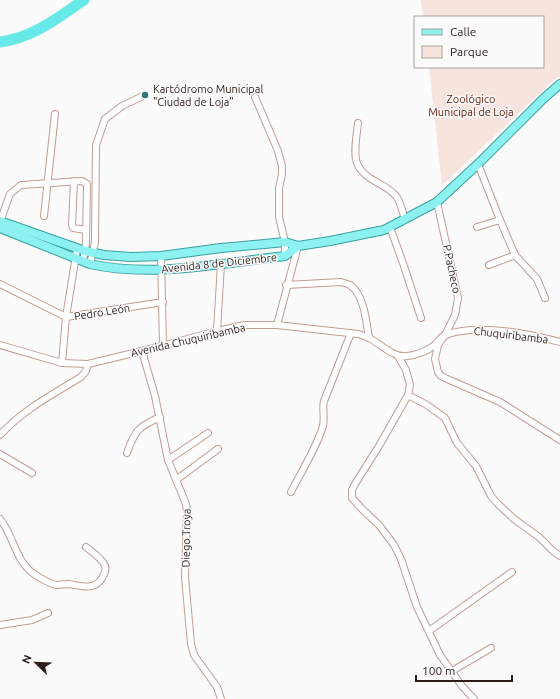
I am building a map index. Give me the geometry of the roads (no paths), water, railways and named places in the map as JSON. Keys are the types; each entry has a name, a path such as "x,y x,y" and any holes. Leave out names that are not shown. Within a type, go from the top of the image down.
{"main road":[{"name":"Avenida 8 de Diciembre","path":"0,221 85,251 104,256 131,257 161,256 284,242 298,246 384,230 437,202 560,84"},
{"name":"Avenida 8 de Diciembre","path":"0,228 83,261 114,268 162,270 221,264 285,256 298,246"}],"street":[{"path":"83,261 85,251 95,242 96,145 106,119 122,106 145,95"},
{"path":"255,97 278,151 282,166 279,188 279,217 285,256"},
{"path":"44,216 55,114"},
{"path":"358,123 356,162 364,173 397,197 405,219"},
{"path":"478,164 515,255 537,279 545,298"},
{"path":"74,181 72,225 73,228 86,230"},
{"path":"0,221 10,194 22,185 74,181 82,181 87,184 85,251 66,317 62,362"},
{"name":"P.Pacheco","path":"437,202 458,298 455,315 438,345 435,359 438,372 441,376 500,402 560,440"},
{"path":"477,227 500,220"},
{"path":"390,227 420,318"},
{"path":"277,325 286,285 298,246"},
{"path":"488,265 515,255"},
{"path":"161,256 163,345"},
{"path":"217,331 221,264"},
{"path":"286,285 341,282 349,285 359,296 369,338"},
{"name":"Pedro León","path":"0,284 66,317 163,302"},
{"name":"Avenida Chuquiribamba","path":"0,345 62,362 88,364 244,325 277,325 351,333 369,338 398,356"},
{"name":"Chuquiribamba","path":"398,356 407,356 424,352 445,335 470,330 488,330 537,336 560,342"},
{"path":"291,492 314,448 323,425 324,401 351,333"},
{"name":"Diego Troya","path":"142,351 155,396 168,460 186,504 185,577 191,644 194,655 217,687 221,699"},
{"path":"398,356 406,370 410,385 408,395 355,484 352,490 352,498 379,525 394,545 401,559 417,607 440,655 462,686 474,699"},
{"path":"0,435 11,423 28,410 81,377 86,371 88,364"},
{"path":"408,395 427,405 445,418 457,443 476,466 491,496 522,525 539,536 553,551 560,556"},
{"path":"127,453 132,438 137,431 144,424 160,417"},
{"path":"168,460 208,433"},
{"path":"176,480 218,449"},
{"path":"0,454 32,473"},
{"path":"0,520 26,568 43,580 56,584 84,587 93,586 100,581 106,568 102,561 86,547"},
{"path":"429,631 512,572"},
{"path":"0,625 32,620 48,613"},
{"path":"452,671 491,648"}],"waterway":[{"path":"0,42 12,40 34,32 84,0"}],"place":[{"name":"Kartódromo Municipal \"Ciudad de Loja\"","path":"145,95"}],"park label":[{"name":"Zoológico Municipal de Loja","path":"471,105"}]}
